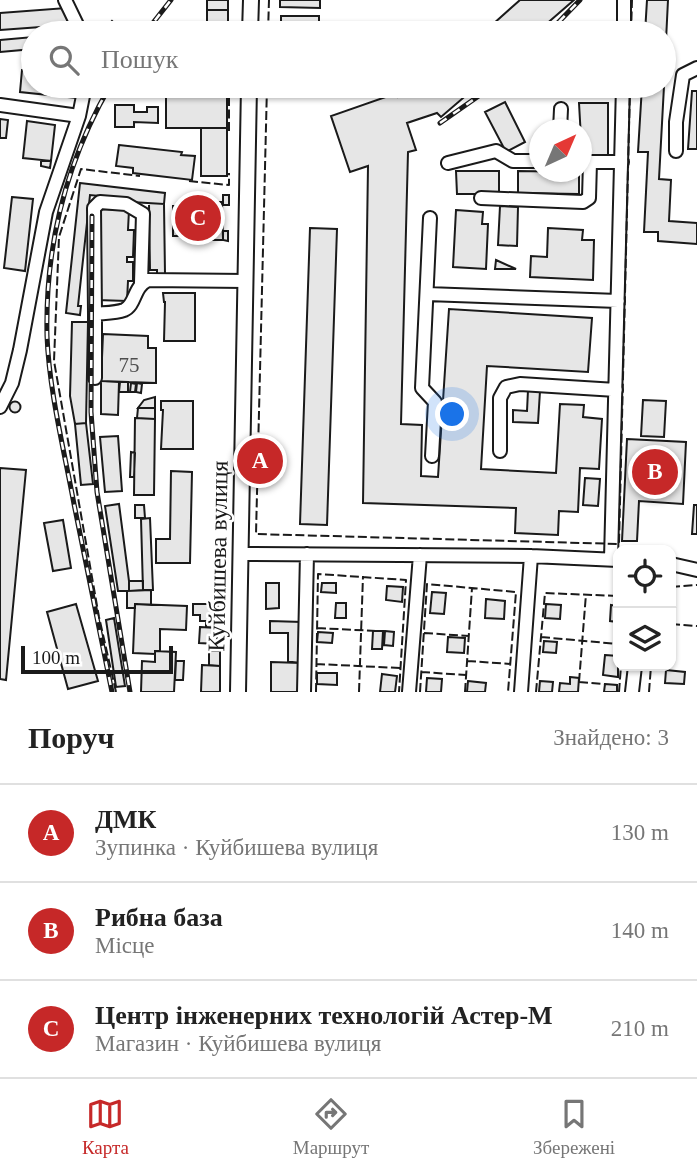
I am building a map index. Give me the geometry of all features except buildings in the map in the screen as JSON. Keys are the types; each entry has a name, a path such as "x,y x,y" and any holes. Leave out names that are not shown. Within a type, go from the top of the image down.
{"main road":[{"path":"250,0 250,21"},
{"name":"Куйбишева вулиця","path":"239,692 249,98"}],"street":[{"path":"65,0 75,21"},
{"path":"624,0 624,21"},
{"path":"676,151 676,122 683,75 697,68"},
{"path":"0,407 12,383 20,350 46,212 83,98"},
{"path":"614,545 623,98"},
{"path":"0,104 79,116"},
{"path":"561,109 561,119"},
{"path":"448,163 496,151 513,161 529,161"},
{"path":"592,162 622,162"},
{"path":"481,198 583,202 589,198 588,182"},
{"path":"95,314 124,310 130,306 141,283 143,214 126,204 100,202 94,208 95,378"},
{"path":"430,218 422,387 435,402 432,456"},
{"path":"141,283 148,280 246,281"},
{"path":"427,294 618,301"},
{"path":"500,451 500,398 506,387 520,384 616,390"},
{"path":"242,554 531,556 613,560"},
{"path":"304,692 307,554"},
{"path":"410,692 420,555"},
{"path":"521,692 531,556"},
{"path":"676,565 697,570"},
{"path":"632,692 634,671"}],"railway":[{"path":"154,21 171,0"},
{"path":"560,21 580,0"},
{"path":"104,98 81,145 61,206 50,270 47,336 57,420 112,692"},
{"path":"440,123 476,98"},
{"path":"92,216 91,412 97,492 130,692"}],"fence":[{"path":"268,21 269,0"},
{"path":"631,21 632,0"},
{"path":"229,98 229,131"},
{"path":"267,98 256,534 619,544 630,98"},
{"path":"116,692 99,617 54,361 59,237 81,169 140,176"},
{"path":"189,181 229,185 229,173"},
{"path":"316,692 318,574 406,580 399,692"},
{"path":"359,692 363,576"},
{"path":"420,692 427,584 516,592 508,692"},
{"path":"676,587 697,585"},
{"path":"465,692 472,588"},
{"path":"536,692 545,593 613,596"},
{"path":"579,682 586,594"},
{"path":"676,624 697,626"},
{"path":"317,628 376,631"},
{"path":"424,633 469,636"},
{"path":"541,637 613,644"},
{"path":"467,661 511,664"},
{"path":"316,664 400,668"},
{"path":"619,692 621,671"},
{"path":"649,692 651,671"},
{"path":"421,672 466,675"},
{"path":"579,682 605,684"}],"place":[{"name":"Центр інженерних технологій Астер-М","path":"198,218"},
{"name":"ДМК","path":"260,461"},
{"name":"Рибна база","path":"655,472"}]}
